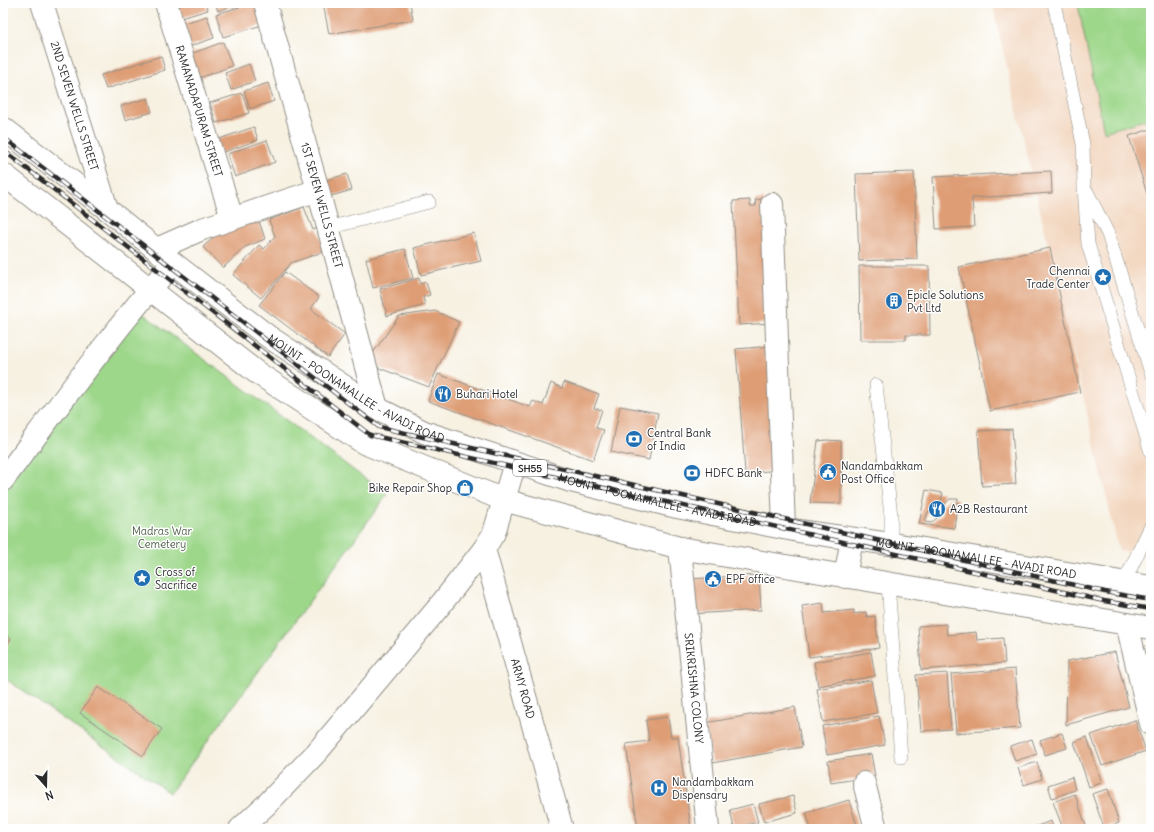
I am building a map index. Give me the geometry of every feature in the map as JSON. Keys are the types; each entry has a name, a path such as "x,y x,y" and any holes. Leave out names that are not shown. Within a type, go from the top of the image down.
{"main road":[{"name":"2ND SEVEN WELLS STREET","path":"42,3 107,209"},
{"name":"RAMANADAPURAM STREET","path":"166,3 232,218"},
{"name":"1ST SEVEN WELLS STREET","path":"265,3 318,190 377,408"},
{"name":"MOUNT - POONAMALLEE - AVADI ROAD","path":"3,128 269,337 377,408 424,432 572,481 677,507 784,528 1151,587"},
{"path":"3,174 256,372 364,443 504,500 680,548 1151,628"},
{"path":"3,480 104,346 150,289 165,256 202,229 318,190"},
{"path":"772,204 784,528"},
{"path":"240,829 267,804 317,752 438,608 484,549 494,532 516,463"},
{"path":"844,577 852,539"},
{"name":"SRIKRISHNA COLONY","path":"680,548 708,829"},
{"name":"ARMY ROAD","path":"484,549 562,829"},
{"path":"1127,624 1151,724"},
{"path":"864,783 876,829"}],"lane":[{"path":"1054,3 1083,144 1088,244 1151,452"},
{"path":"1084,187 1108,234 1151,373"},
{"path":"328,228 430,202"},
{"path":"876,385 891,516 891,544"},
{"path":"1124,582 1151,526"},
{"path":"888,584 901,757"}],"shaded area":[{"name":"Chennai Trade Center","path":"992,3 1151,3 1151,556 1119,551"}],"green space":[{"path":"1085,3 1151,3 1151,118 1104,132 1078,5"},
{"name":"Madras War Cemetery","path":"138,310 387,495 170,793 3,677 3,487"}],"building":[{"path":"188,3 205,3 208,10 178,19 175,7"},
{"path":"215,3 241,3 218,11"},
{"path":"256,3 262,25 223,37 216,14"},
{"path":"323,3 410,3 413,20 329,34"},
{"path":"207,16 214,38 188,47 181,24"},
{"path":"223,42 232,66 194,80 185,56"},
{"path":"161,56 165,70 106,89 101,75"},
{"path":"249,64 255,81 231,90 225,73"},
{"path":"268,83 274,101 250,109 244,91"},
{"path":"242,93 249,113 216,123 210,103"},
{"path":"148,98 152,112 125,120 121,106"},
{"path":"254,127 258,140 221,153 216,140"},
{"path":"1151,129 1151,207 1129,136"},
{"path":"267,140 275,162 235,177 227,154"},
{"path":"1051,171 1052,193 972,198 974,227 936,229 933,177"},
{"path":"914,172 917,259 859,261 856,174"},
{"path":"347,174 352,190 331,196 326,180"},
{"path":"764,199 772,323 739,325 733,201 750,200 750,206 756,206 755,200"},
{"path":"304,207 313,230 317,228 325,251 291,263 261,298 233,275 259,245 264,249 275,236 269,220"},
{"path":"258,218 265,239 245,247 223,268 203,247 225,227"},
{"path":"474,233 481,261 421,275 414,248"},
{"path":"1050,248 1080,392 990,411 959,267"},
{"path":"405,249 413,278 373,288 366,259"},
{"name":"Epicle Solutions Pvt Ltd","path":"859,266 929,266 930,335 906,335 906,340 860,340"},
{"path":"285,272 319,297 311,309 345,334 328,357 259,305"},
{"path":"419,278 420,284 426,282 430,295 423,297 425,305 387,316 380,289"},
{"path":"435,311 459,322 429,387 366,363 399,316"},
{"path":"772,346 781,470 745,473 736,349"},
{"path":"438,374 530,407 533,401 543,405 551,383 562,388 564,382 599,394 594,408 602,410 596,428 604,430 593,460 428,401"},
{"path":"620,406 658,413 649,460 611,452"},
{"path":"1012,429 1016,484 982,486 978,431"},
{"name":"Nandambakkam Post Office","path":"818,441 841,441 841,504 810,503"},
{"path":"926,490 943,493 939,510 928,512 925,522 931,523 943,513 943,505 950,499 958,499 954,528 919,524"},
{"path":"759,575 761,610 690,614 688,579"},
{"path":"823,603 824,613 854,610 854,614 866,612 867,617 875,616 879,648 809,657 802,606"},
{"path":"946,624 947,635 976,632 977,640 1003,638 1005,663 921,670 918,626"},
{"path":"3,633 11,639 3,651"},
{"path":"871,652 875,676 818,686 814,662"},
{"path":"1115,652 1129,707 1066,725 1067,661"},
{"path":"1015,669 1020,728 956,733 951,674"},
{"path":"947,673 951,729 921,731 916,675"},
{"path":"871,680 877,713 823,722 817,689"},
{"path":"98,687 162,729 143,756 80,713"},
{"path":"795,707 802,747 712,763 705,723"},
{"path":"879,716 885,745 827,755 822,726"},
{"path":"668,717 671,737 678,737 691,829 638,829 626,744 649,741 646,720"},
{"path":"1135,720 1146,751 1102,766 1091,735"},
{"path":"1062,733 1067,748 1045,755 1040,740"},
{"path":"1087,737 1102,783 1089,787 1074,742"},
{"path":"1032,739 1037,754 1015,761 1010,746"},
{"path":"871,754 875,776 831,783 828,761"},
{"path":"1037,762 1042,779 1024,785 1018,768"},
{"path":"1072,777 1075,790 1052,798 1048,785"},
{"path":"1108,789 1119,823 1104,828 1092,794"},
{"path":"1075,794 1087,829 1063,829 1053,802"},
{"path":"793,796 797,813 764,822 759,804"},
{"path":"849,800 858,829 811,829 806,813"},
{"path":"753,804 758,822 734,828 730,810"},
{"path":"1051,821 1054,829 1029,829"}],"railway":[{"path":"3,137 379,427 1105,592 1151,600"},
{"path":"3,150 370,435 1104,601 1151,609"}],"place":[{"name":"Chennai Trade Center","path":"1103,277"},
{"name":"Epicle Solutions Pvt Ltd","path":"894,301"},
{"name":"Buhari Hotel","path":"443,394"},
{"name":"Central Bank of India","path":"634,439"},
{"name":"Nandambakkam Post Office","path":"828,472"},
{"name":"HDFC Bank","path":"692,473"},
{"name":"Bike Repair Shop","path":"465,488"},
{"name":"A2B Restaurant","path":"937,509"},
{"name":"Cross of Sacrifice","path":"142,578"},
{"name":"EPF office","path":"713,579"},
{"name":"Nandambakkam Dispensary","path":"659,788"}]}
